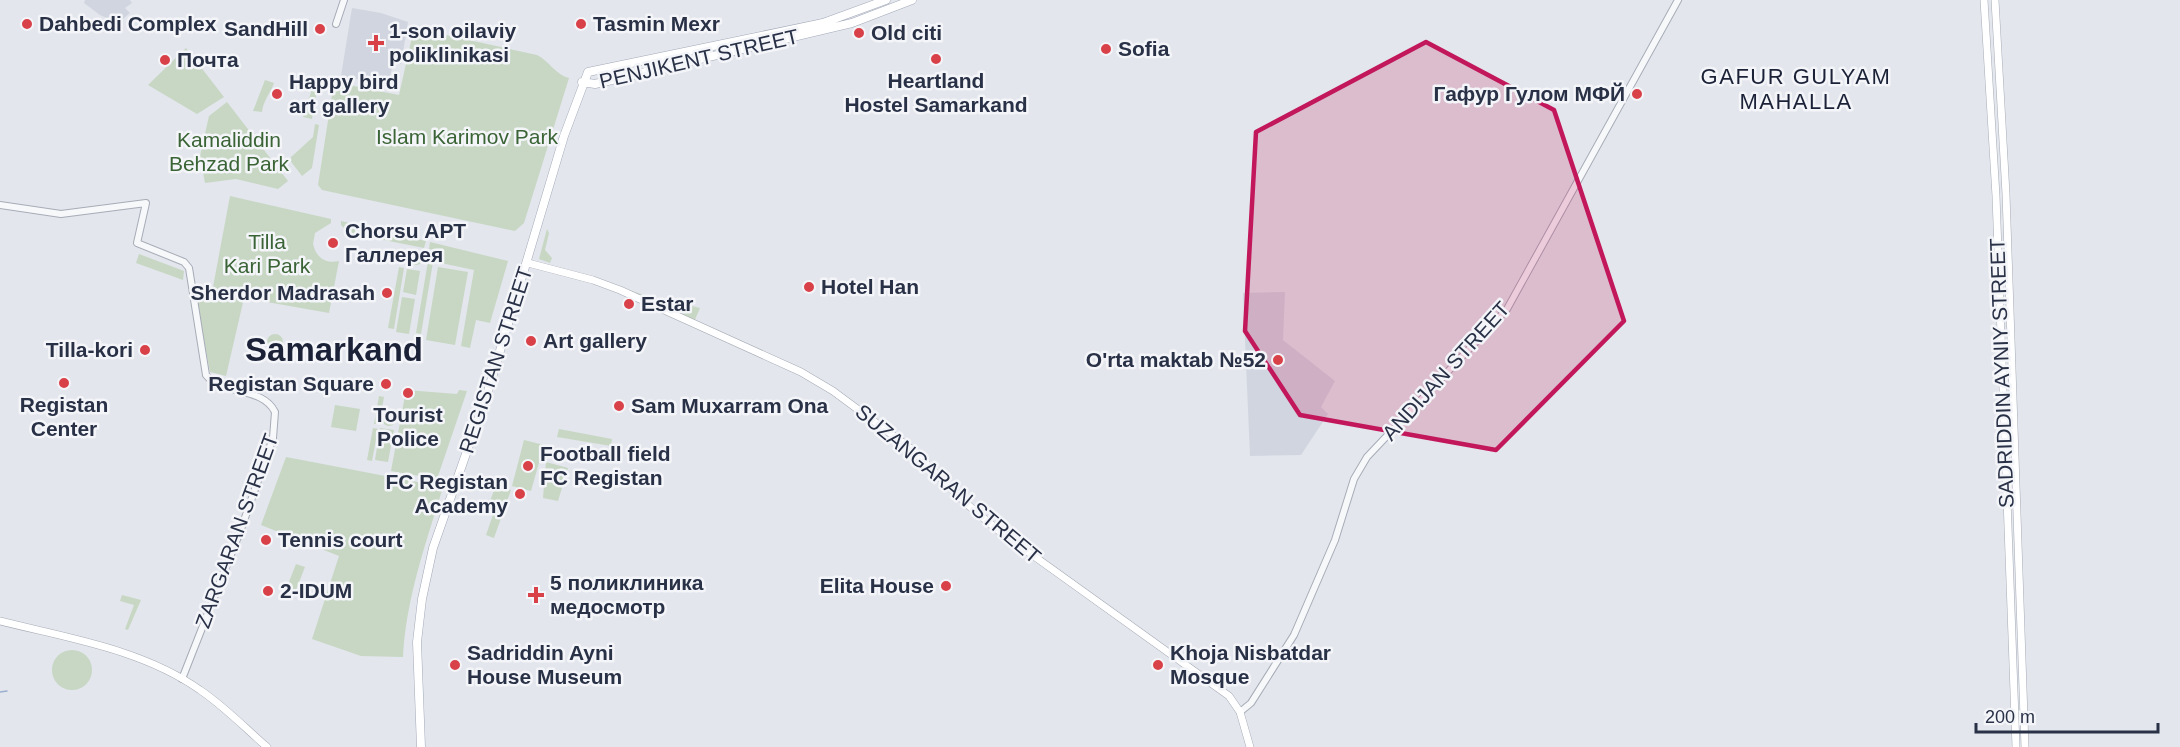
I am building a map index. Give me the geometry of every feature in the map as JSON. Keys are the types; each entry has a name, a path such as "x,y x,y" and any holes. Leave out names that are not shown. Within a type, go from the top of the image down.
{"main road":[{"name":"PENJIKENT STREET","path":"886,0 822,23 596,69 588,72 582,82 595,84 692,59 818,32 852,23 912,0"},
{"name":"SADRIDDIN AYNIY STREET","path":"1984,0 1996,196 2016,747"},
{"name":"SADRIDDIN AYNIY STREET","path":"1995,0 2006,194 2025,747"},
{"name":"REGISTAN STREET","path":"421,747 416,658 422,599 433,548 488,391 582,82"},
{"name":"SUZANGARAN STREET","path":"528,263 611,286 801,372 833,391 910,448 968,505 999,531 1229,696 1240,712 1250,747"},
{"path":"2008,565 2017,564"},
{"path":"0,621 103,646 182,679 208,696 267,747"}],"street":[{"path":"336,24 344,0"},
{"name":"ANDIJAN STREET","path":"1240,712 1251,703 1294,635 1335,540 1354,479 1367,457 1507,309 1678,0"},
{"name":"ZARGARAN STREET","path":"0,205 61,214 146,203 136,243 184,262 189,268 192,302 208,377 215,383 268,402 276,414 273,438 241,529 182,679"}],"highlighted area":[{"path":"1426,42 1554,110 1624,321 1496,450 1300,415 1245,331 1256,132"}],"shaded area":[{"path":"85,0 130,0 132,3 125,8 130,13 118,23 100,15 84,3"},
{"name":"1-son oilaviy poliklinikasi","path":"352,8 381,13 408,22 401,64 393,63 388,85 341,76"},
{"name":"O'rta maktab №52","path":"1285,292 1283,340 1335,381 1321,407 1328,414 1301,455 1250,456 1243,293"}],"green space":[{"name":"Islam Karimov Park","path":"414,28 537,55 560,74 569,78 524,223 515,231 322,190 318,185 334,82 399,95"},
{"path":"186,48 224,97 197,114 148,85"},
{"path":"265,80 274,83 262,112 253,111"},
{"path":"312,89 317,90 312,119 303,117"},
{"name":"Kamaliddin Behzad Park","path":"227,102 288,181 278,189 236,179 205,183 200,156 209,116"},
{"path":"315,124 319,125 312,168 302,176 289,159 313,137"},
{"name":"Tilla Kari Park","path":"230,196 331,219 331,223 315,233 313,244 316,253 322,259 330,262 339,261 329,313 244,298 226,376 210,372 197,302 202,285 213,287"},
{"path":"341,221 426,241 424,248 349,233 341,225"},
{"path":"547,229 549,233 545,250 552,258 550,263 539,259"},
{"path":"430,242 508,261 490,323 476,320 470,348 461,346 474,270 441,263 443,252 429,249"},
{"path":"413,251 419,251 423,258 419,265 413,265 409,261 409,255"},
{"path":"139,254 184,271 183,280 136,263"},
{"path":"429,255 434,256 421,334 416,333"},
{"path":"399,267 404,268 394,329 388,328"},
{"path":"438,267 468,272 455,345 426,340"},
{"path":"407,269 420,271 416,295 403,292"},
{"path":"632,291 671,304 672,301 700,308 694,322 630,296"},
{"path":"402,297 415,299 409,334 396,332"},
{"path":"275,334 283,342 275,350 267,342"},
{"path":"406,390 457,394 459,390 467,391 437,479 391,471"},
{"path":"379,396 384,397 379,424 374,424"},
{"path":"335,405 360,409 356,431 331,427"},
{"path":"389,412 394,414 396,419 394,424 389,426 384,424 382,419 384,414"},
{"path":"373,428 378,429 372,461 367,460"},
{"path":"380,428 394,430 388,462 375,460"},
{"path":"559,429 612,439 611,446 557,437"},
{"name":"Football field FC Registan","path":"524,440 544,445 531,491 512,486"},
{"path":"286,457 443,487 412,592 403,657 361,656 312,639 339,556 261,525"},
{"path":"546,462 568,468 558,501 543,498"},
{"path":"496,485 511,490 494,538 486,535 494,512 487,509"},
{"path":"296,564 305,567 294,595 285,592"},
{"path":"122,595 141,600 128,630 125,629 134,605 120,601"},
{"path":"72,650 80,651 86,656 91,662 91,678 86,684 80,689 72,690 64,689 58,684 53,678 52,670 53,662 58,656 64,651"}],"waterway":[{"path":"0,692 7,691"}],"place":[{"name":"Dahbedi Complex","path":"27,24"},
{"name":"Tasmin Mexr","path":"581,24"},
{"name":"SandHill","path":"320,29"},
{"name":"Old citi","path":"859,33"},
{"name":"1-son oilaviy poliklinikasi","path":"376,43"},
{"name":"Sofia","path":"1106,49"},
{"name":"Heartland Hostel Samarkand","path":"936,59"},
{"name":"Почта","path":"165,60"},
{"name":"Happy bird art gallery","path":"277,94"},
{"name":"Гафур Гулом МФЙ","path":"1637,94"},
{"name":"Chorsu АРТ Галлерея","path":"333,243"},
{"name":"Hotel Han","path":"809,287"},
{"name":"Sherdоr Madrasah","path":"387,293"},
{"name":"Estar","path":"629,304"},
{"name":"Art gallery","path":"531,341"},
{"name":"Tilla-kori","path":"145,350"},
{"name":"O'rta maktab №52","path":"1278,360"},
{"name":"Registan Center","path":"64,383"},
{"name":"Registan Square","path":"386,384"},
{"name":"Tourist Police","path":"408,393"},
{"name":"Sam Muxarram Ona","path":"619,406"},
{"name":"Football field FC Registan","path":"528,466"},
{"name":"FC Registan Academy","path":"520,494"},
{"name":"Tennis court","path":"266,540"},
{"name":"Elita House","path":"946,586"},
{"name":"2-IDUM","path":"268,591"},
{"name":"5 поликлиника медосмотр","path":"536,595"},
{"name":"Sadriddin Ayni House Museum","path":"455,665"},
{"name":"Khoja Nisbatdar Mosque","path":"1158,665"}],"district":[{"name":"GAFUR GULYAM MAHALLA","path":"1796,88"},
{"name":"Samarkand","path":"334,349"}]}
